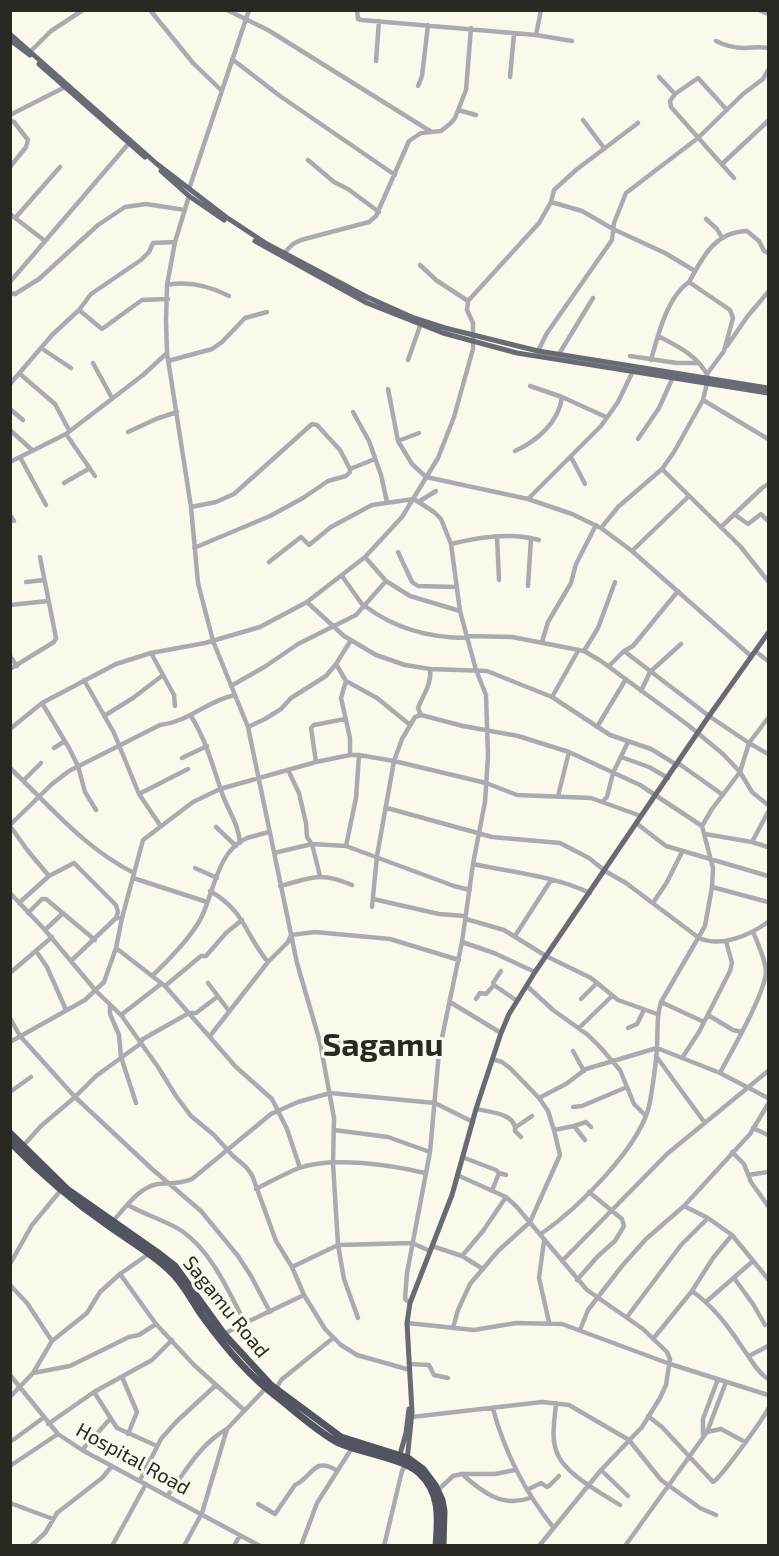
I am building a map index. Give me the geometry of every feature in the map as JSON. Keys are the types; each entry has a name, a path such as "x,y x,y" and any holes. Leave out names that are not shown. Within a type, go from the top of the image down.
{"highway":[{"name":"Sagamu Road","path":"10,1133 67,1189 175,1266 224,1334 262,1377 276,1389 341,1437 399,1454 423,1469 438,1490 444,1511 443,1545"},
{"name":"Sagamu Road","path":"10,1142 53,1185 150,1253 178,1279 211,1327 266,1388 331,1438 419,1473 433,1493 438,1511 436,1545"}],"main road":[{"path":"10,34 130,142"},
{"path":"10,40 189,193 265,248 376,308 420,326 526,354 673,377 707,378 768,393"},
{"path":"189,193 267,244 367,297 414,318 473,339 768,388"},
{"path":"402,1466 408,1458 412,1417 407,1323 410,1303 452,1195 476,1109 501,1033 535,972 768,633"},
{"path":"402,1466 399,1454 406,1433 411,1405"}],"street":[{"path":"31,51 51,31 83,10"},
{"path":"150,10 193,63 221,90"},
{"path":"227,10 268,30 430,131"},
{"path":"249,10 221,90 216,114 175,242 167,285 167,353 191,507 198,583 213,641 248,726 297,963 320,1042 330,1093 334,1130 333,1163 338,1245 344,1279 358,1318"},
{"path":"357,10 358,19 471,28 572,41"},
{"path":"536,35 541,10"},
{"path":"759,10 768,14"},
{"path":"376,61 379,21"},
{"path":"418,86 422,76 428,25"},
{"path":"284,253 292,244 301,240 369,222 379,212 410,141 417,134 441,131 446,128 458,110 466,90 471,28"},
{"path":"510,77 514,34"},
{"path":"716,41 725,46 768,48"},
{"path":"232,59 280,96 395,175"},
{"path":"538,351 612,240 614,223 626,193 698,138 763,78 768,69"},
{"path":"659,77 675,94"},
{"path":"727,110 698,78 675,94 670,102 671,107 735,178"},
{"path":"10,115 65,87"},
{"path":"458,110 476,115"},
{"path":"583,120 604,148"},
{"path":"10,121 14,122 28,140 26,147 10,167"},
{"path":"722,164 768,121"},
{"path":"10,729 42,703 116,664 151,653 213,641 260,627 307,602 365,557 389,532 414,499 438,458 454,417 473,339 473,323 467,310 468,301 539,223 551,202 554,190 638,123"},
{"path":"10,282 130,142"},
{"path":"308,160 334,182 348,189 379,212"},
{"path":"45,241 13,215 60,167"},
{"path":"551,202 582,212 695,271"},
{"path":"10,293 15,294 39,279 98,225 125,207 146,204 185,210"},
{"path":"706,219 721,236"},
{"path":"651,360 668,310 721,236 747,231 768,253"},
{"path":"10,384 52,335 80,310 91,294 141,260 150,252 153,243 175,242"},
{"path":"420,264 436,280 468,301"},
{"path":"10,269 16,275"},
{"path":"689,282 733,314 733,324 724,351"},
{"path":"167,285 178,283 208,288 230,296"},
{"path":"542,642 548,622 571,584 576,564 598,526 662,469 684,437 703,400 707,378 747,317 768,292"},
{"path":"559,354 592,298"},
{"path":"80,310 102,330 142,300 168,299"},
{"path":"168,361 212,349 245,318 267,312"},
{"path":"408,360 420,326"},
{"path":"658,336 672,342 698,363 707,378"},
{"path":"42,348 71,368"},
{"path":"10,462 68,432 167,353"},
{"path":"630,356 651,360 698,363"},
{"path":"93,363 112,398"},
{"path":"528,499 594,434 618,402 633,371"},
{"path":"20,374 56,404 68,432 95,476"},
{"path":"638,439 659,408 673,377"},
{"path":"530,386 562,397 606,417"},
{"path":"388,389 398,441 412,464 426,477 528,499 572,514 598,526 632,551 753,653 768,660"},
{"path":"515,451 528,445 543,433 561,408 562,397"},
{"path":"703,400 768,439"},
{"path":"10,409 23,420"},
{"path":"128,432 156,418 177,412"},
{"path":"353,412 369,441 381,474 387,502"},
{"path":"191,507 216,502 234,494 312,424 317,425 340,450 350,469 348,475 328,481 270,516 194,548"},
{"path":"10,430 32,450"},
{"path":"398,441 419,433"},
{"path":"21,456 45,505"},
{"path":"571,457 585,484"},
{"path":"350,469 375,459"},
{"path":"64,483 90,468"},
{"path":"662,469 722,527 768,581"},
{"path":"722,527 768,484"},
{"path":"420,501 436,491"},
{"path":"632,551 689,496"},
{"path":"269,562 301,537 309,546 332,526 372,505 414,499 420,501 441,519 451,544 460,611 476,670 486,695 488,729 485,802 459,960 439,1052 430,1152 412,1243 405,1299 410,1303"},
{"path":"734,514 748,524 761,514 768,521"},
{"path":"10,515 14,521"},
{"path":"451,544 497,537 538,540"},
{"path":"497,537 499,580"},
{"path":"528,586 531,538"},
{"path":"398,552 412,582 426,587 456,587"},
{"path":"10,669 54,642 56,638 40,557"},
{"path":"365,557 386,581 410,596 460,611"},
{"path":"342,576 365,606 387,620 417,632 451,638 512,637 542,642 581,651 609,666 723,754 740,772 752,792 768,805"},
{"path":"26,582 44,580"},
{"path":"231,686 298,645 356,615 386,581"},
{"path":"552,697 598,628 615,582"},
{"path":"609,666 633,645 678,591"},
{"path":"10,605 48,601"},
{"path":"307,602 333,627 376,655 393,662 430,669 487,672 552,697 597,727 628,742 651,749 678,764 723,795"},
{"path":"248,726 281,709 291,698 326,676 351,640"},
{"path":"641,691 650,672 681,644"},
{"path":"624,651 709,716 768,754"},
{"path":"151,653 174,695 175,706"},
{"path":"10,656 17,666"},
{"path":"336,664 346,681 377,698 409,724"},
{"path":"421,716 418,708 428,689 430,669"},
{"path":"104,716 163,675"},
{"path":"597,727 626,679"},
{"path":"84,680 120,746 138,794 160,825"},
{"path":"346,681 341,698 350,738 350,755"},
{"path":"49,876 10,825 52,784 78,766 160,725 176,723 222,698 235,695"},
{"path":"42,703 78,766 85,792 96,810"},
{"path":"191,716 207,746 220,789 238,829 238,845"},
{"path":"372,907 377,856 394,762 402,739 415,717 421,716 488,729 569,752 657,795 702,826 711,860 712,887 705,926 661,1002 657,1014 657,1048 646,1116 630,1145 589,1192 558,1222 541,1234"},
{"path":"702,826 740,772 749,743 768,718"},
{"path":"316,762 311,728 314,725 345,719"},
{"path":"54,748 65,741"},
{"path":"603,801 607,797 613,773 628,742"},
{"path":"182,758 207,746"},
{"path":"558,796 569,752"},
{"path":"346,846 356,798 358,755"},
{"path":"10,1042 85,1000 96,991 108,976 116,948 119,918 134,876 143,840 160,825 194,802 220,789 316,762 358,755 486,783 517,795 591,798 641,816"},
{"path":"621,757 649,767 668,778"},
{"path":"24,780 41,763"},
{"path":"10,768 91,845 117,865 134,876 207,902"},
{"path":"138,794 188,769"},
{"path":"288,770 299,793 307,837 312,844 320,876"},
{"path":"387,808 492,837 560,843 589,858 605,871 626,883 705,941 726,941 753,932 768,922"},
{"path":"752,842 768,813"},
{"path":"636,823 666,846 768,876"},
{"path":"216,827 238,845"},
{"path":"152,976 202,918 210,891 228,854 246,839 269,832"},
{"path":"705,834 768,847"},
{"path":"274,853 312,844 346,846 470,890"},
{"path":"653,903 682,852"},
{"path":"19,903 49,876 74,863 116,905 119,918"},
{"path":"473,864 575,886 590,893"},
{"path":"195,868 217,878"},
{"path":"280,886 320,876 352,885"},
{"path":"515,936 550,880"},
{"path":"712,887 768,902"},
{"path":"210,891 226,901 242,920 268,962"},
{"path":"10,892 96,991 121,1015 192,1116 252,1175 276,1241 292,1267 304,1295 333,1338 357,1355 410,1367 429,1365 434,1375 448,1378"},
{"path":"28,912 44,899 95,940"},
{"path":"373,899 465,918 504,930 597,983 612,996 627,1004 657,1014"},
{"path":"45,930 62,914"},
{"path":"71,961 119,918"},
{"path":"121,1015 201,956 206,956 226,933 242,920"},
{"path":"291,935 315,932 390,939 459,960"},
{"path":"720,1073 742,1032 766,973 764,960 753,932"},
{"path":"210,1036 268,962 288,942 291,935"},
{"path":"10,973 51,937"},
{"path":"682,1058 708,1015 731,967 726,941"},
{"path":"462,942 494,953 535,972"},
{"path":"116,948 163,985 236,1067 272,1100 300,1167"},
{"path":"36,951 47,967 66,1010"},
{"path":"476,999 480,993 486,994 501,971"},
{"path":"208,983 229,1011"},
{"path":"581,999 597,983"},
{"path":"494,985 517,1001"},
{"path":"527,986 553,1010 588,1035 611,1060 620,1070 634,1104 646,1116"},
{"path":"579,1028 612,996"},
{"path":"23,1146 41,1126 96,1076 140,1044 143,1039 189,1013 196,1012 218,997"},
{"path":"450,1002 501,1033"},
{"path":"661,1002 704,1022"},
{"path":"110,1006 110,1014 119,1035 121,1057 136,1103"},
{"path":"628,1028 637,1024 644,1010"},
{"path":"708,1015 733,1030 742,1032"},
{"path":"10,1018 20,1036 75,1097 152,1169 201,1210 238,1256 270,1312"},
{"path":"320,1042 362,1044 399,1041 439,1052"},
{"path":"539,1098 566,1084 584,1071 611,1060 657,1048 720,1073 768,1098"},
{"path":"573,1051 584,1071"},
{"path":"656,1056 705,1123"},
{"path":"453,1328 468,1288 511,1238 530,1222 559,1160 560,1150 554,1130 548,1112 539,1098 511,1069 502,1062 492,1059"},
{"path":"562,1261 667,1154 768,1071"},
{"path":"10,1092 31,1077"},
{"path":"573,1107 582,1106 627,1087"},
{"path":"113,1221 146,1189 155,1185 180,1183 192,1179 278,1110 330,1093 435,1103 473,1122"},
{"path":"580,1330 585,1316 622,1266 646,1239 684,1206 753,1128 768,1104"},
{"path":"476,1109 510,1118 516,1127 515,1131 521,1137"},
{"path":"516,1127 532,1116"},
{"path":"554,1130 586,1122 591,1126"},
{"path":"574,1126 585,1140"},
{"path":"753,1128 768,1135"},
{"path":"334,1130 388,1137 430,1152"},
{"path":"732,1152 744,1164 751,1182 768,1206"},
{"path":"462,1157 506,1175"},
{"path":"256,1189 300,1167 333,1163 377,1164 425,1173"},
{"path":"748,1175 768,1172"},
{"path":"492,1191 499,1173"},
{"path":"457,1175 506,1197 541,1234 577,1280 598,1299 643,1329 667,1352 670,1364 666,1385 642,1427 601,1470 539,1545"},
{"path":"10,1264 32,1225 62,1190"},
{"path":"577,1280 615,1241 624,1226 622,1220 589,1192"},
{"path":"462,1256 483,1231 506,1197"},
{"path":"128,1205 147,1216 173,1226 190,1238 211,1264 245,1323"},
{"path":"684,1206 708,1218 732,1235 768,1280"},
{"path":"627,1317 681,1245 708,1218"},
{"path":"653,1339 692,1291 713,1258 732,1235"},
{"path":"544,1240 539,1278 549,1322"},
{"path":"292,1267 338,1245 412,1243 462,1256 483,1269"},
{"path":"10,1397 33,1373 52,1341 87,1313 99,1292 150,1253"},
{"path":"707,1301 753,1262"},
{"path":"120,1274 156,1324 244,1410"},
{"path":"734,1278 765,1325"},
{"path":"10,1285 27,1303 52,1341"},
{"path":"692,1291 707,1301 758,1371 768,1379"},
{"path":"224,1334 304,1295"},
{"path":"407,1323 474,1330 516,1323 562,1324 670,1364 768,1395"},
{"path":"33,1373 70,1366 129,1337 139,1335 156,1324"},
{"path":"276,1389 281,1380 333,1338"},
{"path":"48,1424 94,1392 152,1359 172,1340"},
{"path":"749,1356 768,1346"},
{"name":"Hospital Road","path":"10,1375 58,1434 82,1450 260,1545"},
{"path":"122,1377 137,1412 128,1434"},
{"path":"703,1437 703,1419 718,1379"},
{"path":"635,1545 627,1543 707,1432 726,1382"},
{"path":"140,1480 157,1446 176,1422 216,1385"},
{"path":"168,1495 197,1455 216,1435 227,1429 266,1388"},
{"path":"94,1392 117,1428 157,1446"},
{"path":"412,1417 542,1402 569,1405 628,1440 661,1480 700,1508 716,1515"},
{"path":"555,1403 554,1434 559,1458 572,1473 620,1505"},
{"path":"493,1409 501,1437 515,1470 530,1498 553,1527"},
{"path":"648,1416 662,1427 711,1481 715,1482 761,1424 768,1409"},
{"path":"13,1440 43,1418"},
{"path":"82,1450 110,1419"},
{"path":"184,1545 202,1513 227,1429"},
{"path":"707,1432 721,1430 745,1442"},
{"path":"10,1466 58,1434"},
{"path":"216,1435 224,1438"},
{"path":"301,1545 317,1503 352,1448"},
{"path":"31,1545 45,1533 57,1513 102,1478 112,1466"},
{"path":"258,1504 275,1514 296,1485 313,1469 326,1466 336,1470"},
{"path":"384,1545 402,1466"},
{"path":"438,1490 448,1478 462,1474 495,1474 515,1470"},
{"path":"601,1470 628,1496"},
{"path":"462,1474 486,1494 500,1500 520,1501 530,1498"},
{"path":"526,1490 538,1483 549,1486 558,1476"},
{"path":"112,1545 146,1484"},
{"path":"10,1503 52,1519"},
{"path":"234,1545 240,1534"}],"district":[{"name":"Sagamu","path":"383,1045"}]}
